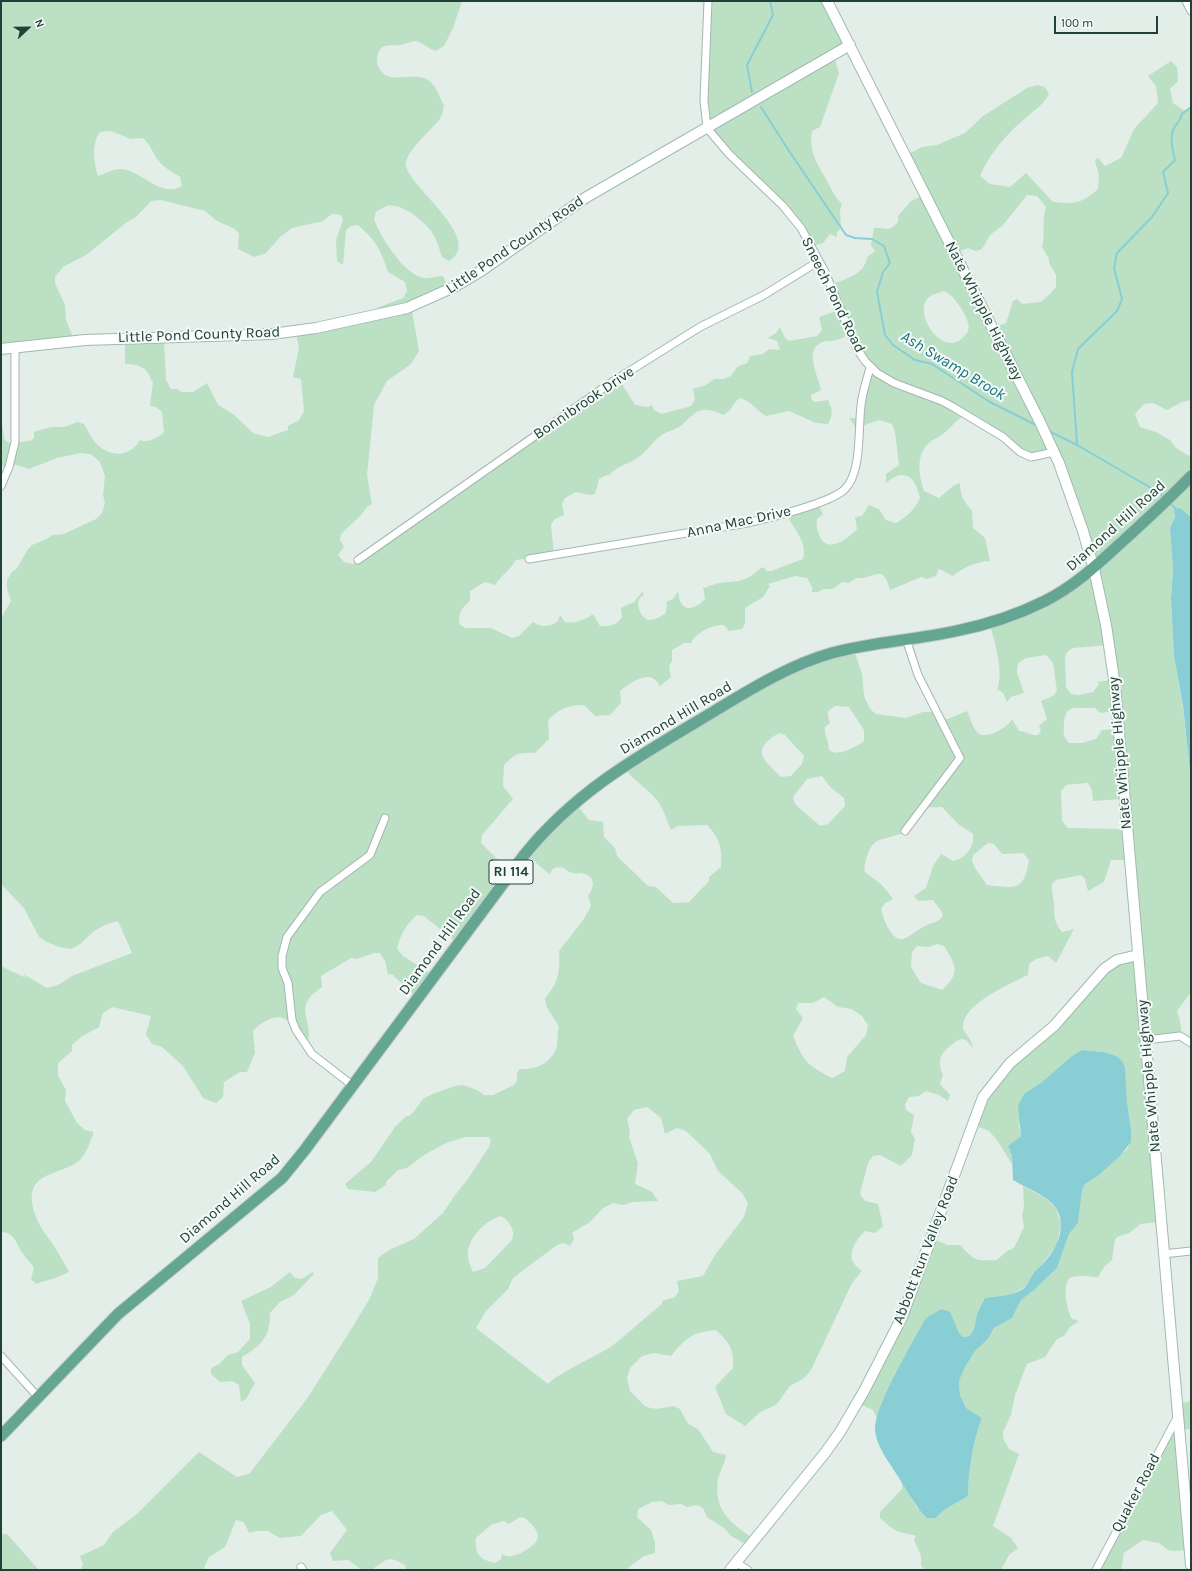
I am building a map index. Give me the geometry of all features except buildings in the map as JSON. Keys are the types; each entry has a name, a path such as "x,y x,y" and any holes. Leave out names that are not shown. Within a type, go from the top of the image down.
{"main road":[{"name":"Diamond Hill Road","path":"1,1436 118,1314 282,1178 304,1151 520,860 540,836 576,801 651,748 760,685 813,659 829,654 906,639 955,632 1015,614 1045,601 1069,587 1094,569 1162,506 1191,476"}],"street":[{"path":"706,128 704,100 708,1"},
{"name":"Nate Whipple Highway","path":"827,1 1047,436 1072,497 1094,569 1106,625 1115,686 1191,1565"},
{"path":"1186,1 1191,11"},
{"name":"Little Pond County Road","path":"1,349 85,340 272,334 316,328 407,308 454,287 585,198 850,45"},
{"name":"Sneech Pond Road","path":"706,128 729,154 792,216 819,260 856,347 870,367 894,384 953,406 1003,437 1020,452 1031,458 1054,452"},
{"name":"Bonnibrook Drive","path":"358,560 612,382 700,327 764,295 819,260"},
{"path":"1,486 9,467 15,442 15,348"},
{"name":"Anna Mac Drive","path":"529,559 747,523 779,515 834,496 845,489 854,473 861,404 870,367"},
{"path":"905,831 960,758 918,675 906,639"},
{"path":"352,1085 312,1054 296,1030 292,1020 288,983 282,968 283,948 287,937 320,892 370,855 385,818"},
{"name":"Abbott Run Valley Road","path":"734,1566 829,1448 864,1391 902,1317 983,1096 1010,1063 1064,1015 1104,969 1117,960 1138,955"},
{"path":"1146,1040 1180,1036 1191,1043"},
{"path":"1164,1254 1191,1251"},
{"path":"1,1356 39,1398"},
{"name":"Quaker Road","path":"1096,1570 1178,1416"},
{"path":"734,1566 748,1570"}],"green space":[{"path":"1,1 462,1 453,28 444,46 435,51 416,41 401,45 389,45 381,48 377,59 377,63 383,73 391,77 419,77 431,82 436,88 444,106 439,120 418,142 409,155 406,161 406,166 420,188 453,228 458,241 458,252 449,261 442,257 430,229 420,219 406,210 399,207 387,206 376,212 374,219 377,226 387,244 401,262 416,275 424,278 443,276 449,289 412,311 419,351 411,364 387,381 374,405 367,475 372,504 367,507 360,516 341,534 340,540 344,547 338,555 344,562 353,564 619,379 635,405 648,407 652,405 654,410 662,414 691,406 695,399 693,389 706,385 714,379 723,379 731,376 737,367 747,363 750,356 763,354 769,349 780,350 777,341 768,338 776,333 780,327 785,338 789,341 817,336 822,330 819,317 839,310 830,285 853,276 862,268 867,257 875,251 871,245 874,228 892,228 898,222 898,216 911,201 924,195 904,156 922,147 937,145 965,133 983,116 1027,88 1037,85 1045,87 1049,94 1040,106 1003,140 992,154 980,176 990,184 1010,187 1026,173 1053,202 1072,203 1087,198 1098,189 1099,176 1095,160 1098,158 1105,166 1121,158 1134,129 1158,103 1156,86 1148,76 1171,61 1177,67 1178,81 1170,89 1173,103 1183,110 1191,109 1191,400 1182,402 1167,410 1153,403 1144,404 1135,414 1140,427 1156,432 1170,440 1176,448 1191,457 1191,517 1180,508 1174,514 1175,518 1170,528 1173,569 1171,599 1174,656 1183,709 1191,781 1191,992 1177,1011 1182,1035 1144,1043 1159,1222 1141,1224 1129,1233 1117,1237 1115,1240 1112,1260 1104,1267 1098,1277 1080,1276 1070,1278 1066,1286 1067,1305 1072,1319 1079,1321 1070,1327 1064,1336 1057,1339 1045,1357 1027,1364 1015,1395 1011,1415 1003,1432 1003,1438 1009,1449 1019,1454 993,1526 1011,1538 1018,1548 1009,1555 1001,1570 924,1570 921,1565 921,1556 914,1540 916,1536 902,1533 892,1528 880,1518 880,1512 902,1489 902,1482 917,1508 936,1518 944,1510 968,1496 972,1457 976,1436 982,1418 966,1408 960,1395 959,1381 965,1367 975,1351 988,1339 994,1328 1012,1318 1021,1300 1057,1268 1069,1234 1078,1222 1082,1191 1085,1184 1098,1176 1128,1148 1131,1130 1116,1056 1104,1052 1082,1050 1072,1056 1042,1082 1024,1094 1019,1127 1021,1136 1008,1146 1012,1156 1012,1164 997,1140 989,1131 972,1124 987,1087 1040,1038 1102,970 1135,957 1128,860 1111,860 1104,882 1088,891 1085,879 1081,875 1056,880 1052,884 1057,925 1062,932 1074,929 1056,963 1048,956 1036,959 1029,964 1028,975 990,995 972,1008 966,1016 963,1027 971,1041 973,1048 966,1040 960,1039 949,1046 942,1054 940,1063 943,1075 940,1084 950,1095 948,1101 939,1095 926,1091 919,1096 909,1097 905,1105 906,1110 914,1115 911,1132 915,1139 912,1155 901,1166 880,1155 873,1156 868,1163 860,1194 865,1201 878,1204 883,1226 875,1233 865,1231 854,1245 852,1254 853,1262 862,1271 852,1283 811,1370 804,1378 790,1386 776,1405 760,1412 745,1426 726,1414 715,1387 733,1368 732,1351 725,1339 716,1330 695,1334 686,1340 671,1356 654,1353 642,1356 630,1368 627,1378 630,1391 646,1407 657,1409 673,1406 680,1409 688,1424 698,1429 713,1452 726,1455 718,1479 718,1500 721,1508 731,1521 754,1539 749,1546 731,1536 724,1528 707,1517 703,1508 697,1505 687,1507 681,1504 669,1505 661,1501 652,1502 638,1509 637,1517 651,1530 655,1542 655,1553 644,1556 625,1570 406,1570 405,1565 391,1559 384,1561 372,1570 362,1570 348,1560 333,1561 330,1553 347,1530 332,1511 321,1515 301,1536 280,1538 268,1531 249,1533 244,1522 236,1520 225,1547 209,1557 203,1570 81,1570 83,1564 80,1556 104,1545 113,1532 137,1514 199,1452 237,1477 249,1474 306,1400 370,1298 378,1278 378,1258 389,1250 414,1239 443,1213 468,1179 489,1147 491,1140 489,1137 465,1137 446,1143 424,1155 407,1168 398,1170 386,1182 386,1185 375,1192 348,1189 345,1184 371,1162 395,1127 406,1116 409,1116 415,1110 425,1097 459,1085 468,1086 484,1095 493,1095 514,1085 517,1081 517,1073 520,1069 538,1067 552,1057 557,1046 559,1027 549,1010 545,998 556,982 558,976 559,951 584,919 591,906 588,896 591,892 593,881 585,874 572,873 562,867 554,868 549,874 525,853 576,804 589,820 603,822 604,837 615,848 617,856 648,886 656,887 673,903 689,902 709,881 709,877 721,867 721,854 715,834 707,825 678,826 671,830 658,802 625,769 812,661 854,650 862,674 864,696 870,709 876,714 906,718 923,712 936,712 939,717 948,719 967,711 973,726 979,734 992,734 1002,729 1012,719 1019,731 1038,735 1041,731 1039,726 1047,719 1041,701 1053,696 1057,691 1053,663 1046,655 1026,658 1018,663 1017,672 1024,693 1011,697 1007,702 1003,693 997,689 1000,675 996,649 990,626 1093,570 1054,453 1030,457 966,414 925,447 920,459 921,479 924,491 939,498 953,486 960,483 963,498 972,511 973,528 985,538 990,561 980,562 970,566 953,576 939,569 936,576 927,579 921,577 890,590 887,581 881,574 856,578 849,583 842,582 833,589 824,589 818,592 812,592 812,587 807,578 795,576 768,584 770,586 763,597 745,608 745,624 742,629 729,631 724,625 715,626 700,633 691,643 684,643 672,650 672,661 669,666 671,677 660,686 656,680 646,677 640,678 629,684 620,691 621,703 610,715 595,716 584,705 568,707 560,710 552,716 548,720 549,739 535,753 517,754 504,765 503,786 513,799 482,835 481,843 496,858 512,867 456,942 424,916 417,915 407,926 402,935 397,949 403,956 432,975 414,995 393,975 388,974 385,961 380,953 374,953 357,959 351,958 321,976 322,987 313,994 308,1001 306,1013 309,1034 308,1043 303,1040 296,1039 291,1025 286,1020 276,1017 271,1018 261,1024 253,1031 255,1053 247,1072 240,1072 224,1082 223,1097 216,1103 203,1098 183,1066 162,1047 152,1044 146,1034 151,1016 112,1007 103,1013 99,1027 81,1037 72,1045 72,1051 58,1063 58,1076 66,1090 65,1101 77,1123 85,1130 93,1132 93,1135 82,1158 79,1161 67,1168 42,1178 36,1184 33,1191 32,1201 38,1221 69,1272 36,1284 31,1279 34,1268 33,1266 26,1258 13,1237 6,1232 1,1232 1,966 26,978 23,974 47,988 58,985 72,976 132,953 118,921 107,924 94,931 80,944 71,949 59,947 45,941 39,937 24,908 1,884 1,618 11,601 7,589 7,580 32,545 47,539 52,535 64,534 96,519 102,513 105,503 103,495 105,476 100,462 91,454 80,453 57,458 29,469 16,465 1,467 1,415 4,439 9,443 30,441 34,438 34,432 51,427 64,427 78,422 84,424 91,437 99,446 111,453 124,453 135,446 140,440 146,441 153,439 164,432 162,412 156,407 150,406 153,382 145,369 134,365 125,364 125,342 164,341 166,380 171,389 178,389 181,392 193,392 207,383 218,405 233,414 253,433 268,437 288,430 288,426 299,420 304,411 301,379 293,377 299,348 296,333 368,317 379,307 403,298 407,291 405,282 388,272 383,257 377,246 370,236 358,225 351,226 346,230 343,265 337,261 336,240 343,220 341,215 332,214 323,221 292,228 280,237 266,253 254,257 238,249 239,234 235,229 217,221 205,211 161,200 151,201 136,217 127,222 86,255 63,267 55,277 55,283 65,305 66,320 75,342 1,350","holes":["111,131 131,139 143,138 159,162 180,177 182,186 174,189 159,187 130,171 122,169 113,170 98,176 94,154 95,142 100,132","1027,195 1037,196 1046,207 1042,247 1056,275 1056,287 1041,302 1022,304 1017,299 1013,301 1006,323 992,328 955,253 968,248 976,251 982,249 990,235 1003,225","944,291 948,293 961,308 968,321 969,327 968,331 960,340 951,343 943,341 929,326 925,316 924,307 927,299","849,335 867,370 856,418 849,418 856,428 879,420 892,424 895,432 899,465 886,474 886,483 899,475 904,475 909,477 916,485 920,498 913,509 904,518 896,523 886,520 879,509 869,505 862,516 855,517 857,529 842,541 831,545 826,544 822,540 818,530 817,519 823,514 817,502 787,515 800,536 804,547 803,559 771,571 767,571 763,567 742,580 715,584 705,588 703,587 705,599 694,607 684,607 680,601 678,591 673,599 666,602 667,607 665,614 652,620 644,618 640,612 638,602 644,594 642,592 634,602 621,608 622,617 618,622 610,626 600,626 593,614 576,622 565,622 560,615 558,621 552,625 542,626 533,622 519,636 512,638 491,628 466,628 460,625 459,618 463,609 470,601 470,591 485,582 495,585 516,560 554,555 551,524 555,519 564,515 562,504 565,498 576,492 590,495 595,494 599,479 609,475 616,469 636,459 659,437 681,426 697,412 708,410 723,415 740,398 748,402 766,416 789,411 816,423 828,424 832,412 828,400 814,402 811,398 811,395 821,390 813,362 813,355 814,349 818,344 825,341 838,340","1108,645 1113,680 1097,682 1099,684 1093,692 1079,695 1071,694 1066,687 1065,658 1067,652 1073,648","835,706 849,707 864,730 864,741 846,751 836,753 832,752 829,749 825,732 825,727 830,723 828,711","1074,708 1095,708 1100,713 1115,711 1116,729 1102,730 1096,739 1082,743 1069,743 1064,736 1064,719 1070,709","779,733 785,735 804,756 802,764 791,776 781,777 765,760 762,755 762,750 770,739","822,776 830,787 844,798 845,806 828,824 820,826 795,804 793,797 807,779","1088,783 1092,790 1093,801 1123,799 1124,829 1068,828 1062,821 1061,791 1066,785","942,807 958,824 973,834 971,848 961,858 953,861 941,854 933,866 926,888 914,896 918,901 933,900 942,912 943,916 937,921 903,939 899,939 891,933 881,909 885,903 893,899 882,885 865,872 867,855 874,843 879,840 901,834 917,808","988,843 994,844 1002,854 1023,853 1029,860 1027,870 1021,883 1017,886 1011,887 987,885 972,861 973,855","937,944 944,946 954,964 955,969 952,979 942,990 921,983 911,967 912,952 917,946 929,947","824,997 838,1007 852,1009 862,1016 868,1025 866,1035 847,1057 845,1071 832,1078 817,1070 807,1062 800,1052 793,1036 803,1018 796,1009 798,1003 813,1003","647,1107 661,1118 665,1134 677,1128 686,1131 710,1154 718,1171 742,1193 748,1203 744,1217 715,1255 703,1276 677,1281 679,1291 675,1297 662,1301 662,1304 609,1348 567,1371 548,1384 476,1328 486,1311 508,1289 513,1278 557,1245 564,1243 570,1246 574,1239 572,1233 590,1222 603,1208 613,1203 623,1205 633,1202 658,1201 652,1192 635,1184 638,1164 629,1136 630,1131 627,1119 634,1110","501,1216 507,1220 511,1226 513,1236 512,1240 485,1268 473,1272 468,1260 468,1249 470,1243 483,1226","520,1517 525,1518 533,1526 538,1536 532,1546 519,1554 510,1556 502,1554 501,1559 495,1563 490,1562 482,1558 477,1552 476,1538 491,1525 503,1521 509,1524"]},
{"path":"709,1 824,1 847,46 834,56 839,73 820,127 812,131 811,145 817,163 833,193 842,204 840,210 841,228 837,232 837,237 830,234 823,243 810,247 788,214 709,132 705,110"},
{"path":"1023,1186 1048,1200 1056,1208 1061,1224 1057,1244 1041,1266 1033,1273 1027,1286 1009,1295 985,1298 977,1314 971,1336 963,1337 959,1333 949,1312 877,1418 873,1410 857,1403 876,1369 930,1238 948,1245 960,1245 976,1259 997,1260 1007,1251 1014,1248 1024,1227 1022,1214 1024,1208"},
{"path":"290,1272 295,1278 301,1279 313,1272 314,1274 294,1295 280,1302 270,1313 270,1321 264,1340 242,1357 242,1365 255,1383 246,1399 241,1402 239,1385 232,1381 220,1382 211,1374 211,1368 219,1364 228,1355 238,1352 250,1339 250,1324 241,1301 271,1287"},
{"path":"1191,1398 1191,1429 1180,1430 1188,1550 1168,1550 1159,1543 1143,1540 1124,1553 1121,1570 1093,1570 1151,1457 1173,1422 1176,1403 1189,1402"},
{"path":"1,1534 7,1534 39,1570 1,1570"}],"water":[{"path":"1180,508 1191,517 1191,781 1183,706 1174,656 1171,599 1173,569 1170,528 1175,518 1174,509"},
{"path":"1082,1050 1104,1052 1116,1056 1122,1061 1125,1068 1131,1142 1120,1156 1098,1176 1085,1184 1082,1191 1078,1223 1069,1234 1057,1268 1021,1300 1012,1318 994,1328 988,1339 975,1351 965,1367 959,1381 960,1395 966,1408 982,1418 976,1436 972,1457 968,1496 944,1510 936,1518 927,1518 912,1499 884,1455 878,1442 875,1429 881,1405 903,1359 924,1321 929,1316 942,1309 950,1312 959,1333 963,1337 970,1336 974,1329 977,1314 985,1298 1010,1294 1023,1289 1027,1286 1036,1270 1052,1253 1056,1246 1061,1231 1061,1223 1056,1208 1043,1196 1013,1180 1012,1156 1008,1146 1021,1136 1018,1106 1024,1094 1042,1082 1072,1056"}],"waterway":[{"name":"Ash Swamp Brook","path":"752,92 747,65 773,15 770,1"},
{"name":"Ash Swamp Brook","path":"761,107 846,235 855,238 872,239 884,246 890,263 883,272 877,292 885,335 893,345 915,360 932,364 990,402 1038,426"},
{"path":"1077,444 1072,372 1078,349 1117,311 1122,299 1114,268 1117,253 1152,217 1168,193 1163,172 1175,160 1172,144 1173,132 1182,114 1191,107"},
{"name":"Ash Swamp Brook","path":"1049,431 1077,445 1158,492 1165,498"},
{"name":"Ash Swamp Brook","path":"1169,502 1177,510"}]}
